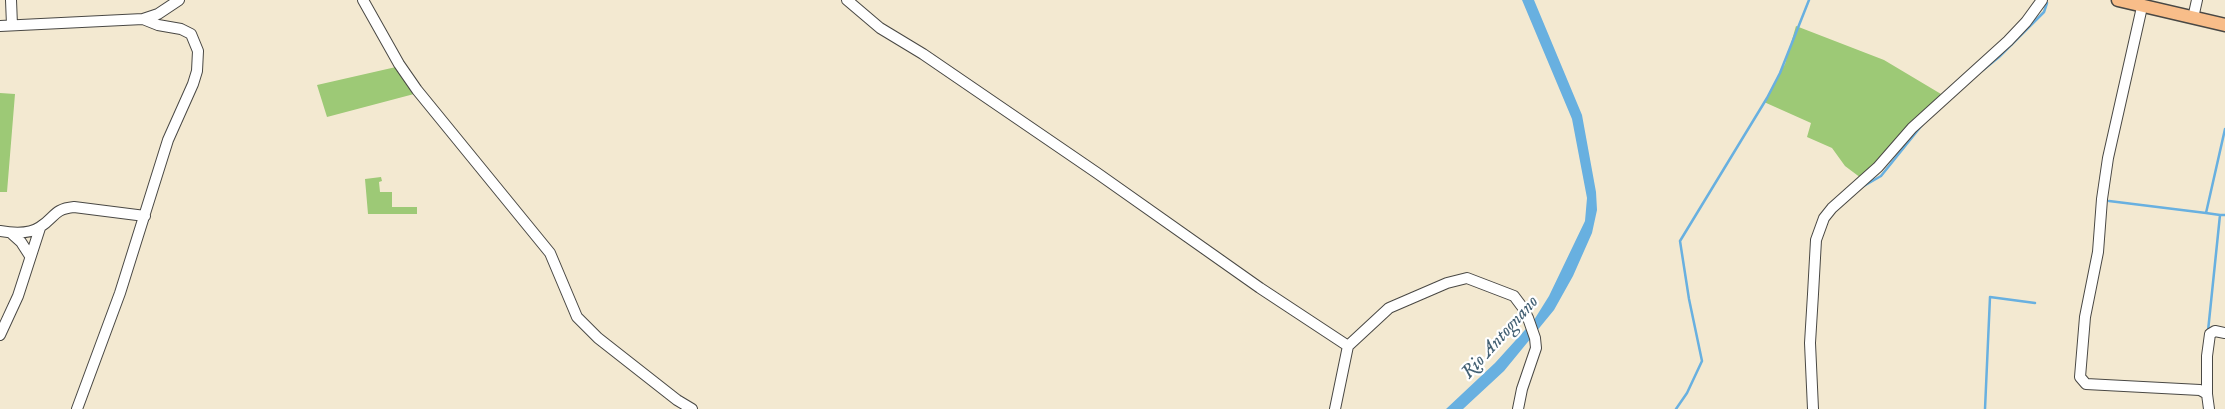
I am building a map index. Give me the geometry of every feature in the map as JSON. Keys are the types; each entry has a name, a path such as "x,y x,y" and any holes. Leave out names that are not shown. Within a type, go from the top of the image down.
{"main road":[{"path":"2118,0 2225,25"}],"street":[{"path":"11,0 12,25"},
{"path":"0,26 143,19 158,14 179,0"},
{"path":"363,0 399,64 417,90 550,253 577,317 606,344 677,400 692,409"},
{"path":"847,0 880,28 923,54 1098,173 1260,288 1348,346"},
{"path":"1812,409 1810,343 1812,294 1816,240 1824,218 1832,208 1878,167 1912,128 2008,41 2026,22 2042,0"},
{"path":"2193,18 2197,0"},
{"path":"2142,7 2108,158 2102,199 2098,252 2085,317 2080,377 2086,384 2200,390 2207,394"},
{"path":"76,409 120,293 168,140 197,71 198,51 194,39 186,30 158,25 143,19"},
{"path":"0,335 18,296 40,228 57,211 63,208 74,207 145,216"},
{"path":"0,232 28,231 40,228"},
{"path":"11,232 21,242 30,256"},
{"path":"1335,409 1348,346 1389,308 1447,283 1466,278 1514,296 1523,308 1536,338 1536,348 1522,390 1518,409"},
{"path":"2209,409 2207,356 2210,334 2215,331 2225,333"}],"green space":[{"path":"1796,26 1884,60 1941,94 1911,124 1877,165 1861,178 1845,166 1832,148 1807,137 1811,123 1764,102 1785,64"},
{"path":"396,67 414,94 327,117 317,85"},
{"path":"0,93 15,94 7,192 0,192"},
{"path":"381,177 382,181 379,182 380,192 392,192 392,207 417,207 417,214 368,214 365,179"}],"water":[{"path":"1522,0 1534,0 1582,115 1596,192 1597,210 1592,233 1573,276 1554,310 1504,371 1463,409 1446,409 1495,363 1534,320 1549,296 1585,221 1587,198 1572,119"}],"waterway":[{"path":"1676,409 1687,393 1702,361 1689,299 1680,241 1767,98 1780,73 1809,0"},
{"path":"1983,70 1999,57 2044,12 2047,3"},
{"path":"1862,187 1881,176 1922,125"},
{"path":"2220,215 2206,213 2225,129"},
{"path":"2109,201 2206,213"},
{"path":"2208,331 2220,215 2225,215"},
{"path":"1985,409 1990,297 2035,303"}],"water label":[{"name":"Rio Antognano","path":"1501,338"}]}
